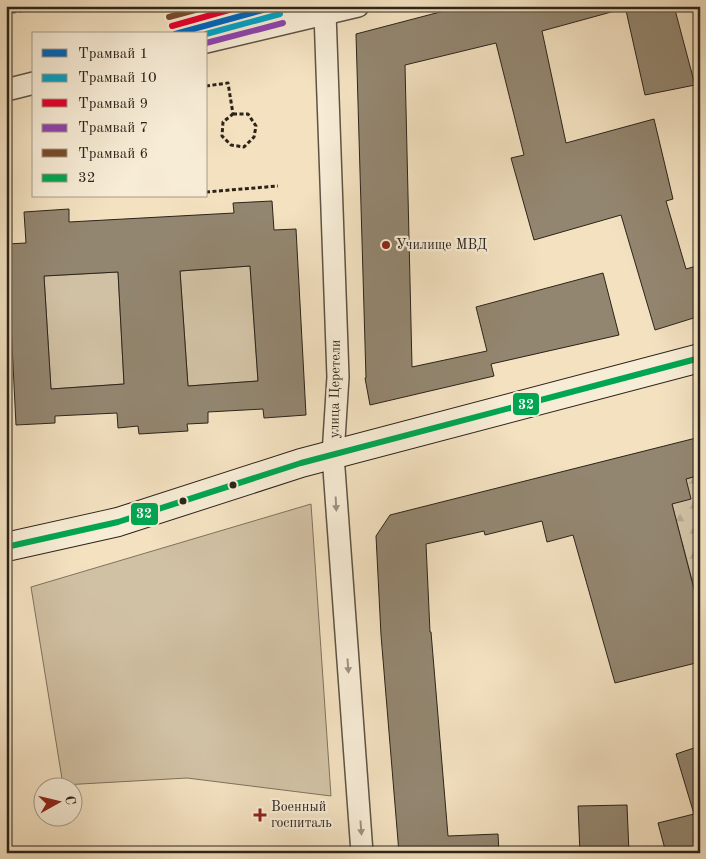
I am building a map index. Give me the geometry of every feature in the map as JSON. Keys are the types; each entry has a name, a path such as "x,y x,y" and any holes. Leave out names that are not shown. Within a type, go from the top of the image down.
{"main road":[{"path":"6,547 118,522 301,463 700,358"}],"street":[{"path":"208,42 358,6"},
{"name":"улица Церетели","path":"325,14 338,377 333,455 362,853"},
{"path":"6,90 32,84"}],"path":[{"path":"6,13 55,6"},
{"path":"196,6 200,11 219,6"},
{"path":"208,86 228,83 233,114"},
{"path":"233,114 248,114 256,126 254,137 244,147 231,146 222,136 224,122 233,114"},
{"path":"208,192 278,186"}],"green space":[{"path":"250,266 258,381 188,386 180,271"},
{"path":"118,272 124,384 51,389 44,276"},
{"path":"700,475 700,610 672,504 686,479"},
{"path":"311,504 331,796 187,778 82,784 82,776 62,776 31,587"}],"building":[{"path":"463,6 614,6 615,11 542,31 566,143 654,119 673,199 666,201 686,269 700,265 700,316 655,330 621,215 534,240 511,158 524,155 496,43 405,65 412,367 487,351 476,307 603,273 619,335 491,364 494,376 370,405 365,378 356,34"},
{"path":"625,6 674,6 695,85 645,95"},
{"path":"272,201 274,230 296,229 306,415 264,418 263,409 208,412 208,423 187,424 188,431 139,434 138,426 118,428 117,413 55,416 55,423 16,425 7,244 26,243 24,212 69,209 69,222 234,213 233,203","holes":["250,266 258,381 188,386 180,271","118,272 124,384 51,389 44,276"]},
{"path":"700,437 700,475 686,479 691,499 672,504 700,612 700,662 615,683 573,535 547,542 542,521 485,535 484,531 426,544 430,632 448,836 498,834 499,853 399,853 381,635 376,536 390,515"},
{"path":"700,746 700,818 698,818 700,853 666,853 658,823 694,814 676,754"},
{"path":"627,805 629,853 580,853 578,806"}],"tram line":[{"name":"6","path":"169,17 210,6"},
{"name":"9","path":"172,26 243,6"},
{"name":"1","path":"182,32 277,6"},
{"name":"10","path":"208,33 280,14"},
{"name":"7","path":"208,42 283,23"}],"transit line":[{"name":"32","path":"6,547 118,522 301,463 700,358"}],"place":[{"name":"Училище МВД","path":"386,245"},
{"name":"Военный госпиталь","path":"260,815"}]}
